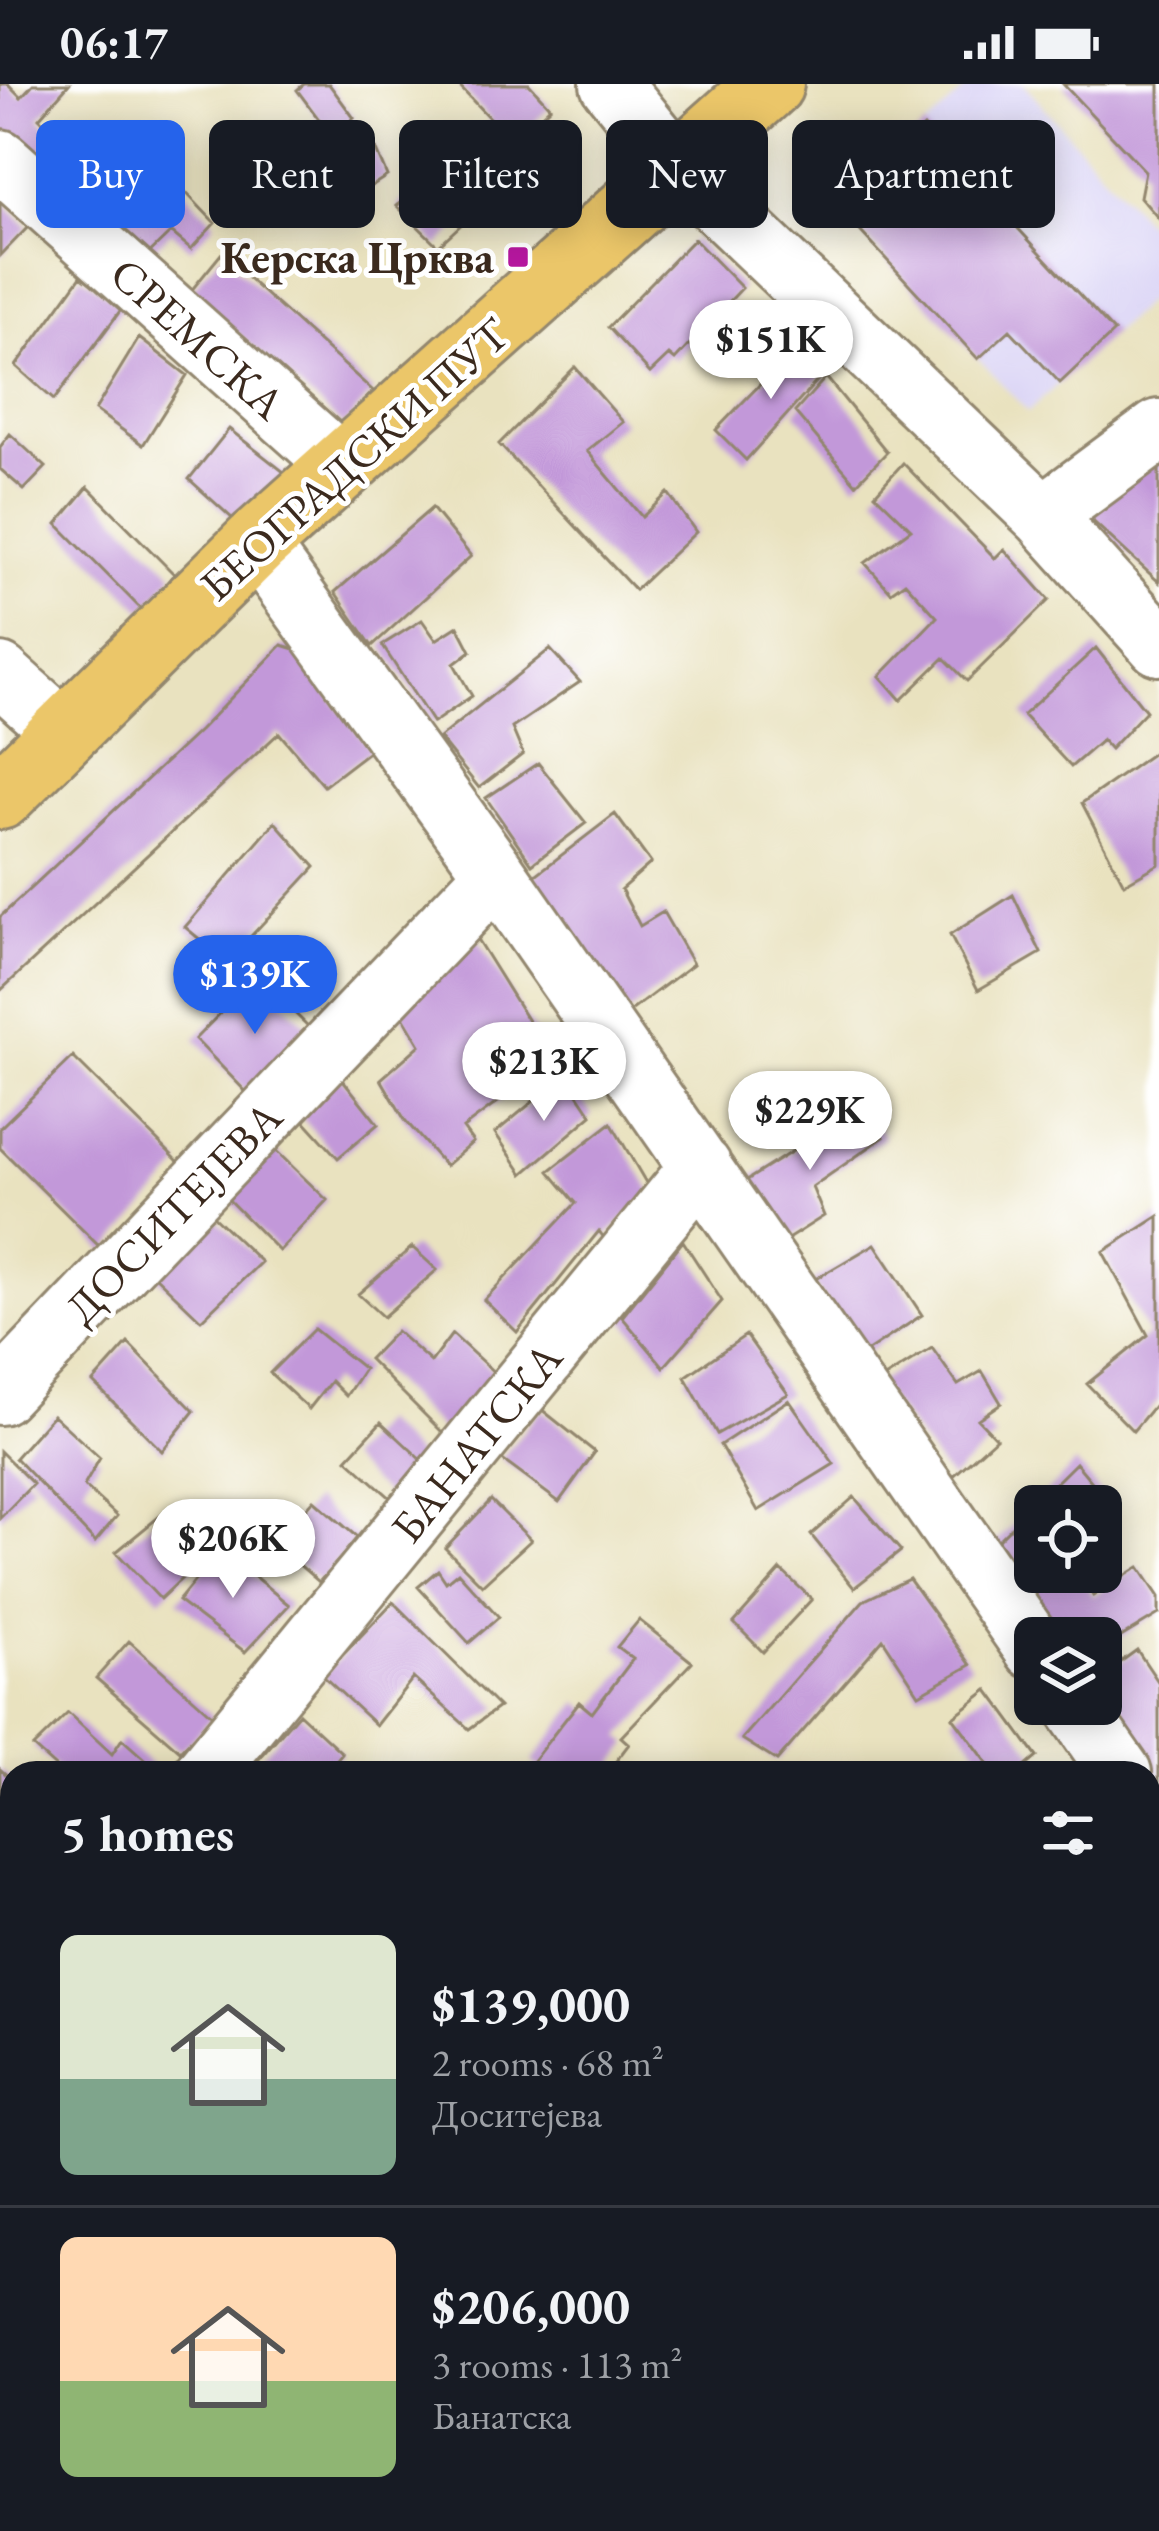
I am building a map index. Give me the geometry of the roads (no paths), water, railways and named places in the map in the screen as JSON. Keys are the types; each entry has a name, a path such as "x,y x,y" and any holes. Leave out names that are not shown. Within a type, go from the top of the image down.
{"main road":[{"name":"БЕОГРАДСКИ ПУТ","path":"730,120 770,84"},
{"name":"БЕОГРАДСКИ ПУТ","path":"0,796 256,543 610,228"}],"street":[{"path":"611,84 640,120"},
{"name":"СРЕМСКА","path":"0,160 343,467"},
{"path":"742,228 1042,516 1159,646"},
{"path":"1042,516 1159,430"},
{"path":"256,543 496,874 1014,1619"},
{"path":"0,674 64,732"},
{"name":"ДОСИТЕЈЕВА","path":"0,1394 496,874"},
{"name":"БАНАТСКА","path":"216,1761 701,1167"},
{"path":"1087,1725 1112,1761"}],"place":[{"name":"Керска Црква","path":"518,257"}]}
